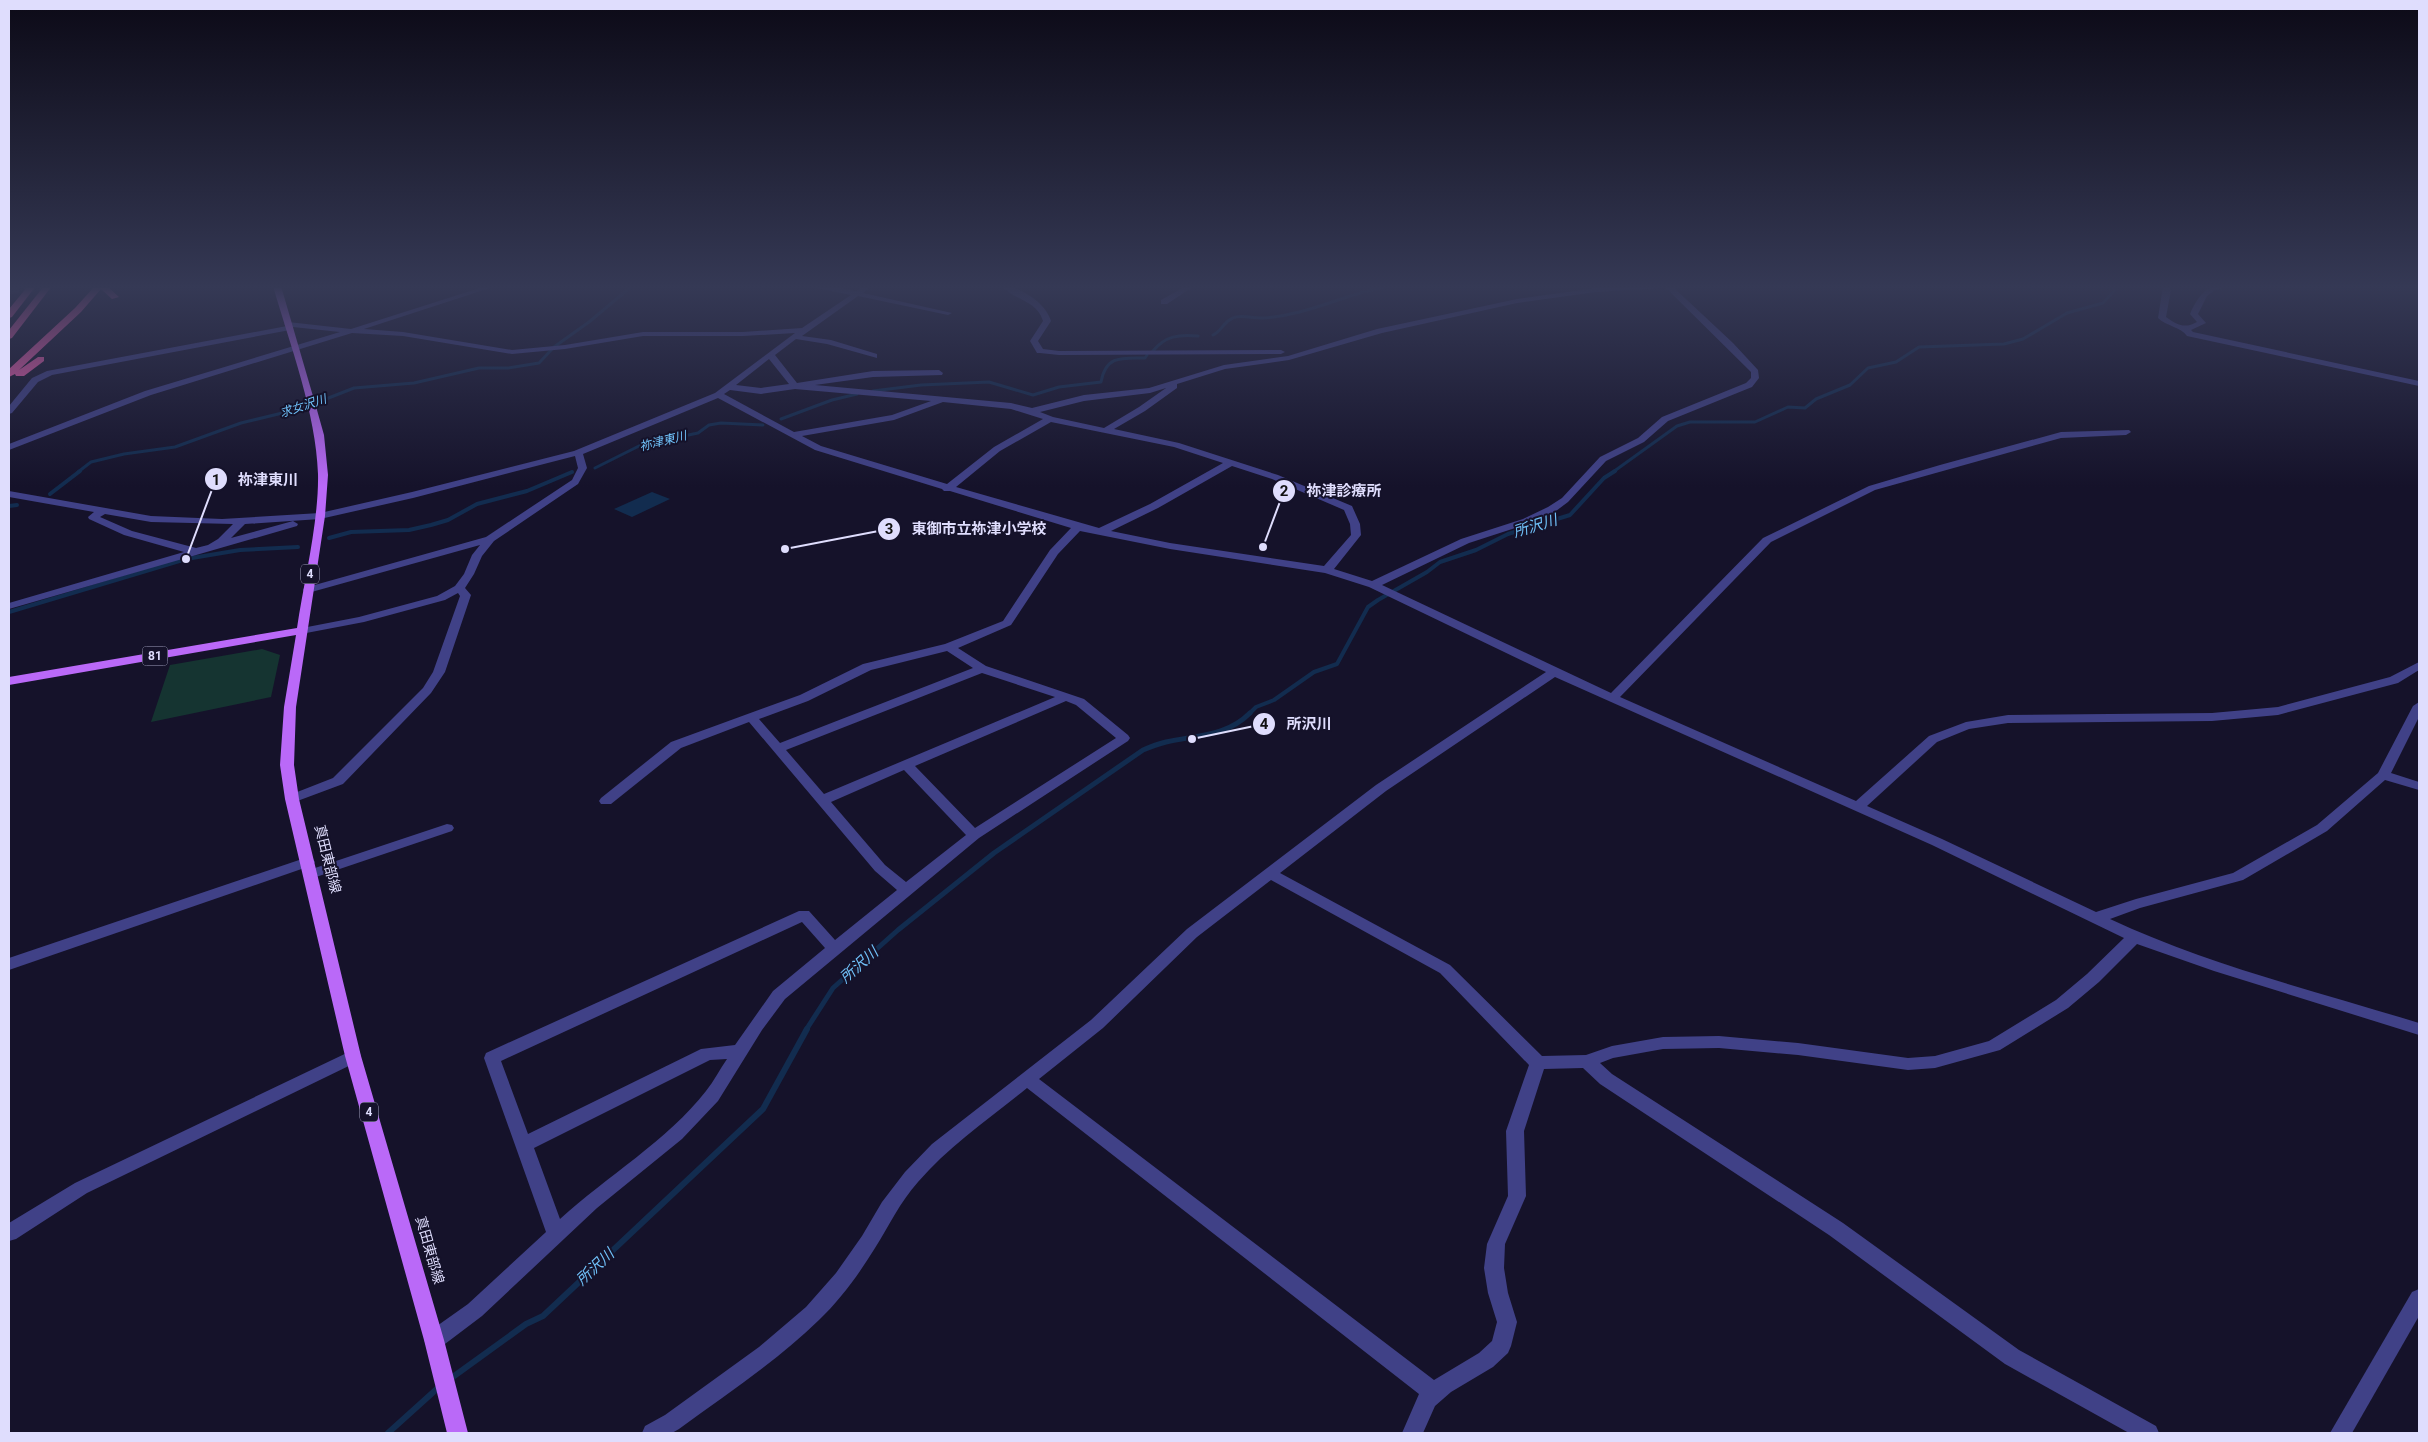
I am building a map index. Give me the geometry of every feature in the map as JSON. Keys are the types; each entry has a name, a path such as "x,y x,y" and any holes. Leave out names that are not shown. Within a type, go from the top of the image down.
{"highway":[{"path":"9,374 31,353"},
{"path":"9,382 41,359"}],"main road":[{"name":"真田東部線","path":"296,353 320,442 323,475 320,516 300,632 290,717 287,766 292,799 310,868 353,1056 437,1350 458,1433"},
{"name":"81","path":"9,682 300,632"}],"street":[{"path":"9,411 35,380 50,373 150,353"},
{"path":"9,447 148,392 280,353"},
{"path":"865,353 874,356"},
{"path":"1206,353 1222,360 1224,367"},
{"path":"1032,410 1084,398 1150,390 1224,367 1289,358 1305,353"},
{"path":"1373,585 1465,541 1528,521 1552,509 1565,500 1603,459 1641,440 1665,419 1749,385 1755,378 1755,372 1738,353"},
{"path":"2278,353 2419,384"},
{"path":"9,494 177,521 242,522 320,516 413,495 577,453 718,395 770,354 795,386 1011,406 1032,410 1050,419 1176,445 1275,477 1348,508 1356,524 1356,535 1328,570"},
{"path":"729,387 761,391 873,374 939,373"},
{"path":"1105,431 1142,409 1180,382"},
{"path":"718,395 737,402 792,435 818,448 947,489 1078,527 1170,546 1328,570 1373,585 1554,672 1858,807 2134,936 2218,966 2419,1029"},
{"path":"792,435 894,416 946,400"},
{"path":"947,489 998,449 1050,419"},
{"path":"1612,698 1766,540 1872,488 1942,466 2061,435 2126,432"},
{"path":"300,632 406,609 440,598 459,588 469,574 477,555 490,539 575,482 582,475 583,465 577,453"},
{"path":"1102,532 1154,506 1231,463"},
{"path":"102,510 93,517 128,533 196,552"},
{"path":"9,606 218,544 305,521"},
{"path":"218,544 242,522"},
{"path":"606,801 676,745 804,698 868,667 949,647 1007,623 1054,552 1078,527"},
{"path":"308,590 372,569 427,557 490,539"},
{"path":"292,799 338,781 426,690 439,672 461,613 466,595 459,588"},
{"path":"437,1350 475,1310 556,1234 592,1202 676,1134 712,1096 756,1026 779,995 974,836 1124,738 1080,702 1051,690 982,669 949,647"},
{"path":"1858,807 1933,739 1966,726 2008,719 2212,717 2278,711 2394,680 2419,665"},
{"path":"779,748 982,669"},
{"path":"652,1433 672,1422 766,1354 813,1313 844,1279 888,1208 911,1177 938,1149 1097,1024 1192,933 1381,788 1554,672"},
{"path":"823,800 1064,697"},
{"path":"2096,918 2136,904 2238,877 2322,828 2383,775 2419,706"},
{"path":"751,717 880,868 906,890"},
{"path":"906,764 974,836"},
{"path":"2383,775 2419,786"},
{"path":"9,964 310,868 447,828"},
{"path":"1269,873 1445,969 1538,1063 1587,1061 1612,1052 1663,1043 1720,1042 1798,1049 1908,1064 1935,1062 1994,1046 2062,1004 2093,978 2134,936"},
{"path":"556,1234 492,1058 804,916 834,949"},
{"path":"523,1145 707,1054 742,1051"},
{"path":"9,1233 81,1188 353,1056"},
{"path":"1587,1061 1606,1079 1836,1229 2012,1357 2149,1433"},
{"path":"1413,1433 1427,1400 1434,1393 1486,1360 1501,1346 1507,1322 1498,1293 1494,1268 1496,1244 1517,1196 1515,1131 1538,1063"},
{"path":"1028,1079 1434,1393"},
{"path":"2340,1433 2419,1298"}],"green space":[{"path":"262,649 280,655 271,697 151,722 170,665"}],"water":[{"path":"652,492 670,499 632,517 614,509"}],"waterway":[{"name":"求女沢川","path":"78,472 91,462 124,454 175,447 241,423 303,408 354,388 414,383 479,368 508,368 539,363 548,353"},
{"name":"所沢川","path":"1613,472 1677,426 1690,422 1755,422 1788,407 1805,408 1816,399 1850,385 1868,368 1896,362 1909,353"},
{"name":"祢津東川","path":"873,391 921,385 989,382 1033,395 1059,387 1101,382 1107,367 1116,360 1122,358 1145,358 1147,355"},
{"name":"祢津東川","path":"781,419 832,400 857,394"},
{"name":"祢津東川","path":"595,468 641,445 698,433 709,425 721,423 763,425"},
{"name":"求女沢川","path":"50,494 80,471"},
{"name":"所沢川","path":"1250,713 1256,707 1274,700 1314,672 1337,664 1368,607 1378,600 1427,572 1440,562 1476,550 1508,534 1570,515 1604,478 1615,471"},
{"name":"祢津東川","path":"329,538 351,532 409,530 431,525 448,520 477,504 527,491 572,472"},
{"name":"求女沢川","path":"9,506 17,505"},
{"name":"祢津東川","path":"9,612 186,559 240,550 298,547"},
{"name":"所沢川","path":"806,1030 833,988 898,930 994,853 1143,750 1166,742 1221,731 1241,721 1250,713"},
{"name":"所沢川","path":"450,1379 526,1324 543,1316 763,1109 807,1029"},
{"name":"所沢川","path":"388,1433 439,1387"}],"place":[{"name":"祢津診療所","path":"1263,547"},
{"name":"東御市立祢津小学校","path":"785,549"},
{"name":"祢津東川","path":"186,559"},
{"name":"所沢川","path":"1192,739"}]}
